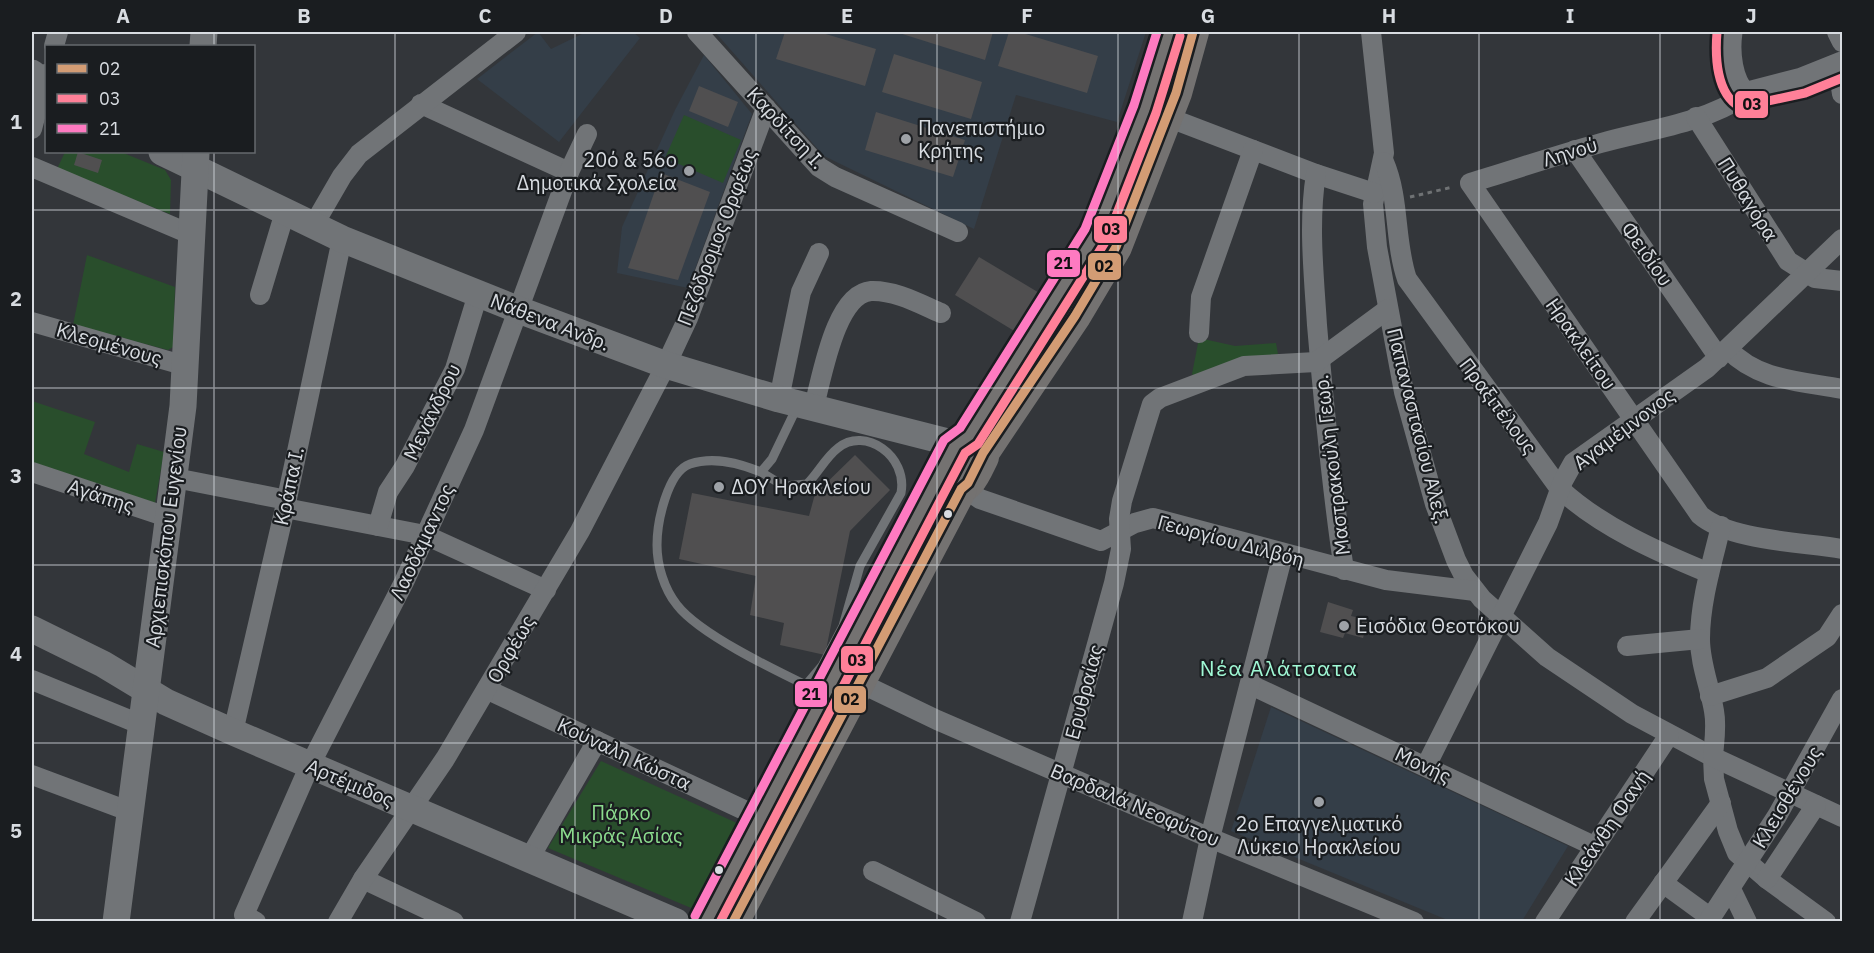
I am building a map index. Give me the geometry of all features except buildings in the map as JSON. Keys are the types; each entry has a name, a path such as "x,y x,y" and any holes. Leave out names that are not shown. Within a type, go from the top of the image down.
{"main road":[{"path":"969,445 1096,234 1145,109 1169,32"},
{"path":"956,483 942,469 969,445 1046,361 1112,255 1130,217 1167,117 1193,32"},
{"path":"733,921 858,682 956,483"},
{"path":"721,921 706,921 761,818 816,690 956,483"}],"street":[{"path":"313,225 353,160 421,104 516,32"},
{"name":"Καρδίτση Ι.","path":"697,32 806,154 826,172 958,232"},
{"name":"Παπαναστασίου Αλεξ.","path":"1371,32 1384,162 1374,193 1376,237 1404,392 1435,504 1456,560 1475,591 1500,616 1571,674 1669,735 1842,817"},
{"path":"1729,32 1727,51 1730,65 1736,88 1744,96 1802,81 1841,58"},
{"path":"1838,32 1842,94"},
{"path":"32,129 42,78"},
{"name":"Ληνού","path":"1470,183 1575,150 1696,117 1731,105 1744,96"},
{"path":"421,104 569,172"},
{"name":"Πεζόδρομος Ορφέως","path":"666,365 688,318 766,108"},
{"path":"1167,117 1316,174 1374,193"},
{"name":"Πυθαγόρα","path":"1696,117 1788,261 1808,273"},
{"name":"Λαοδάμαντος","path":"256,921 244,915 309,766 404,582 474,430 569,172 587,134"},
{"path":"1199,333 1201,297 1253,150"},
{"name":"Φειδίου","path":"1575,150 1724,354 1769,375 1842,389"},
{"name":"Νάθενα Ανδρ.","path":"166,153 195,160 285,212 342,238 478,294 666,365 797,403 969,445"},
{"name":"Αρχιεπισκόπου Ευγενίου","path":"116,921 175,478 186,366 195,160"},
{"name":"Πραξιτέλους","path":"1384,162 1394,201 1401,260 1411,287 1560,489 1573,502 1600,519 1656,549 1709,573"},
{"path":"32,167 190,234"},
{"name":"Μαστρακούλη Γεωρ.","path":"1316,174 1312,212 1320,359 1331,473 1344,570"},
{"name":"Ηρακλείτου","path":"1470,183 1700,515 1720,526"},
{"path":"260,295 285,212"},
{"name":"Κράπα Ι.","path":"232,732 286,504 342,238"},
{"name":"Αγαμέμνονος","path":"1426,766 1548,523 1560,489 1573,463 1724,354 1776,300 1808,273 1842,239"},
{"path":"797,403 801,292 819,253"},
{"path":"1808,273 1815,278 1842,281"},
{"path":"797,403 838,321 855,297 870,291 904,297 941,313"},
{"name":"Μενάνδρου","path":"378,526 388,492 405,466 455,369 478,294"},
{"name":"Μαστρακούλη Γεωρ.","path":"1120,532 1119,519 1124,491 1148,410 1155,402 1244,366 1306,364 1320,359 1388,309"},
{"name":"Κλεομένους","path":"32,322 186,366"},
{"name":"Ορφέως","path":"339,921 363,879 412,810 488,690 580,531 666,365"},
{"name":"Αγάπης","path":"32,472 170,518"},
{"path":"175,478 425,535 546,590"},
{"name":"Γεωργίου Διλβόη","path":"956,483 980,499 1096,539 1108,540 1135,523 1153,518 1386,580 1446,585 1475,591"},
{"path":"1826,921 1747,863 1733,846 1714,779 1713,757 1716,728 1700,639 1709,573 1720,526 1842,549"},
{"name":"Ερυθραίας","path":"1020,921 1114,583 1121,549 1120,532"},
{"path":"1192,921 1210,838 1251,685 1282,554"},
{"path":"1710,696 1767,678 1827,638 1842,614"},
{"name":"Αρτέμιδος","path":"32,628 103,664 146,691 232,732 676,921"},
{"path":"1627,646 1700,639"},
{"path":"32,680 142,725"},
{"name":"Βαρδαλά Νεοφύτου","path":"858,682 937,720 1210,838 1414,921"},
{"name":"Μονής","path":"1251,685 1594,846"},
{"name":"Κούναλη Κώστα","path":"488,690 761,818"},
{"name":"Κλεισθένους","path":"1710,920 1790,793 1842,699"},
{"name":"Κλεάνθη Φανή","path":"1545,921 1669,735"},
{"path":"529,859 597,741"},
{"path":"32,775 131,812"},
{"path":"1635,921 1721,803"},
{"path":"1767,879 1816,805"},
{"path":"873,871 976,921"},
{"path":"363,879 454,921"},
{"path":"1663,883 1710,920"},
{"path":"1731,889 1747,921"}],"lane":[{"path":"761,472 772,459 797,403"},
{"path":"849,441 870,443 887,451 900,467 903,482 901,493 860,566 843,626 822,666 816,690 742,652 693,620 678,606 668,592 660,569 657,546 660,523 668,491 676,475 688,464 720,461 741,464 761,472 784,486 807,484 837,448 849,441"}],"path":[{"path":"1394,201 1470,183"}],"shaded area":[{"path":"538,32 551,49 586,32 633,32 640,38 559,142 477,79"},
{"name":"Πανεπιστήμιο Κρήτης","path":"715,32 1146,32 1117,122 1016,95 974,229 824,156"},
{"name":"20ό & 56ο Δημοτικά Σχολεία","path":"704,55 752,114 688,288 617,273 622,227 675,110"},
{"path":"1271,707 1568,846 1522,921 1450,921 1231,831"}],"green space":[{"path":"684,115 741,140 723,183 665,158"},
{"path":"65,153 123,153 165,170 171,180 170,214 57,169"},
{"path":"87,255 175,287 173,347 168,350 73,325"},
{"path":"1199,338 1235,346 1276,343 1279,360 1196,379 1192,374"},
{"path":"32,401 95,422 84,454 129,472 137,444 164,452 155,503 32,463"},
{"name":"Πάρκο Μικράς Ασίας","path":"601,761 739,824 696,910 548,848"}],"transit line":[{"name":"21","path":"695,916 944,440 960,428 1085,229 1134,105 1157,32"},
{"name":"02","path":"733,922 961,489 968,483 983,453 1075,316 1116,247 1176,93 1193,32"},
{"name":"03","path":"1717,32 1717,63 1722,84 1732,101 1740,107 1805,93 1842,78"},
{"name":"03","path":"720,922 965,453 978,444 1107,239 1156,113 1180,36"}],"place":[{"name":"Πανεπιστήμιο Κρήτης","path":"906,139"},
{"name":"20ό & 56ο Δημοτικά Σχολεία","path":"689,171"},
{"name":"ΔΟΥ Ηρακλείου","path":"719,487"},
{"name":"Εισόδια Θεοτόκου","path":"1344,626"},
{"name":"2ο Επαγγελματικό Λύκειο Ηρακλείου","path":"1319,802"}],"district":[{"name":"Νέα Αλάτσατα","path":"1279,669"}]}
